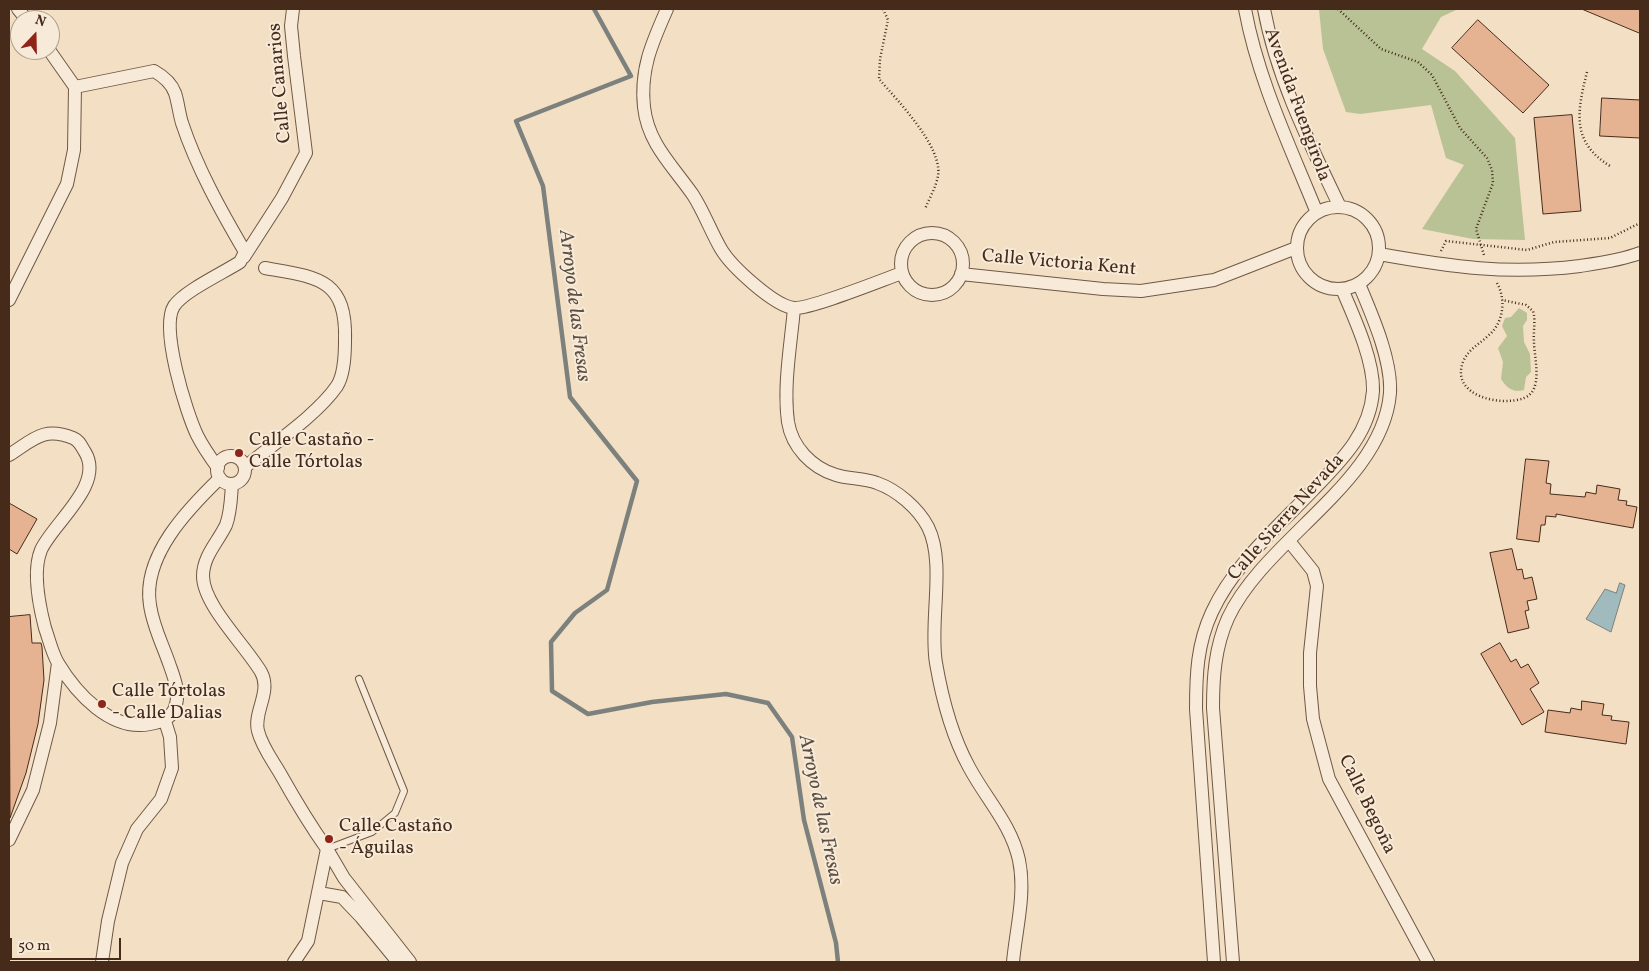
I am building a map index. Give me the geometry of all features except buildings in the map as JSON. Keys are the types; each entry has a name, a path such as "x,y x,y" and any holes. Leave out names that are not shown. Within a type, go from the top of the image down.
{"street":[{"name":"Calle Canarios","path":"223,476 206,451 188,413 169,334 169,319 173,308 182,297 228,270 244,257 282,198 306,152 291,26 293,9"},
{"path":"666,9 646,58 643,80 644,107 648,130 656,146 694,196 722,250 762,290 781,303 794,308 813,304 902,273"},
{"name":"Avenida Fuengirola","path":"1244,9 1263,80 1317,213"},
{"name":"Avenida Fuengirola","path":"1264,9 1280,72 1300,123 1340,206"},
{"path":"9,300 67,184 74,150 75,87 56,60"},
{"path":"75,87 154,70 166,78 174,92 182,123 200,166 218,205 244,252 244,257"},
{"path":"1340,206 1353,209 1367,218 1378,234 1379,254 1378,261 1369,277 1360,284 1342,289 1323,287 1307,276 1299,264 1296,248 1300,231 1306,222 1317,213 1340,206"},
{"name":"Calle Victoria Kent","path":"937,233 946,236 959,248 962,256 962,274 950,289 932,295 914,288 902,273 902,255 912,240 919,235 937,233"},
{"name":"Calle Victoria Kent","path":"962,274 1103,290 1141,291 1214,280 1296,248"},
{"path":"1379,254 1455,268 1515,272 1597,264 1640,253"},
{"path":"245,467 326,400 338,384 345,356 346,329 341,301 328,284 310,276 265,268"},
{"name":"Calle Sierra Nevada","path":"1233,962 1212,708 1213,675 1218,648 1228,619 1242,594 1263,567 1360,465 1376,441 1387,414 1390,392 1388,369 1360,284"},
{"name":"Calle Sierra Nevada","path":"1214,962 1196,709 1196,672 1201,642 1212,612 1228,585 1249,557 1347,454 1361,432 1370,410 1373,390 1365,348 1342,289"},
{"path":"794,308 787,399 788,423 803,455 818,467 835,475 877,483 896,493 914,508 928,527 935,548 936,570 933,628 942,696 968,766 1000,813 1011,835 1019,860 1022,885 1013,962"},
{"path":"9,455 43,433 61,434 78,441 87,456 88,478 75,503 41,550 37,568 41,614 58,663 95,708 114,720 144,725 165,721 174,709 177,688 155,629 149,603 152,577 162,548 179,521 223,476 244,476 245,467 240,459 232,456 223,459 223,476 231,503 226,524 206,561 203,576 205,589 220,617 262,675 265,690 257,730 263,746 297,805 349,886 410,962"},
{"name":"Calle Begoña","path":"1289,541 1313,571 1316,586 1310,654 1310,686 1313,719 1329,779 1428,962"},
{"path":"9,840 33,790 50,723 58,663"},
{"path":"102,962 108,921 122,863 137,829 161,798 172,768 170,738 165,721"},
{"path":"294,962 308,941 327,849"},
{"path":"319,893 342,898 362,917 398,962"}],"lane":[{"path":"327,849 372,832 395,813 404,791 359,679"}],"path":[{"path":"883,9 888,20 880,59 879,79 906,110 934,153 938,176 925,209"},
{"path":"1338,9 1381,49 1418,62 1432,76 1460,128 1487,158 1492,170 1492,183 1489,197 1478,219 1476,230 1490,270 1501,290 1500,321 1491,334 1468,354 1461,373 1470,391 1480,398 1493,400 1525,398 1532,392 1537,374 1533,312 1526,305 1502,300"},
{"path":"1587,72 1579,111 1580,130 1596,158 1610,166"},
{"path":"1440,258 1446,241 1527,250 1554,242 1610,238 1640,223"}],"green space":[{"path":"1319,9 1458,9 1441,17 1422,49 1455,71 1515,138 1525,240 1473,239 1422,229 1464,165 1446,158 1431,105 1360,114 1346,112 1323,49"},
{"path":"1519,308 1527,313 1527,320 1523,326 1524,342 1530,354 1531,372 1526,377 1524,390 1517,391 1508,387 1501,379 1503,362 1498,348 1507,336 1502,326 1505,318 1511,317"}],"water":[{"path":"1620,583 1625,585 1611,632 1586,619 1605,589 1616,593"}],"waterway":[{"name":"Arroyo de las Fresas","path":"594,9 631,76 516,121 543,186 570,397 637,481 607,590 575,613 551,642 552,691 588,714 652,702 726,694 768,703 792,737 804,820 836,943 838,962"}],"place":[{"name":"Calle Castaño - Calle Tórtolas","path":"239,453"},
{"name":"Calle Tórtolas - Calle Dalias","path":"102,704"},
{"name":"Calle Castaño - Águilas","path":"329,839"}]}
